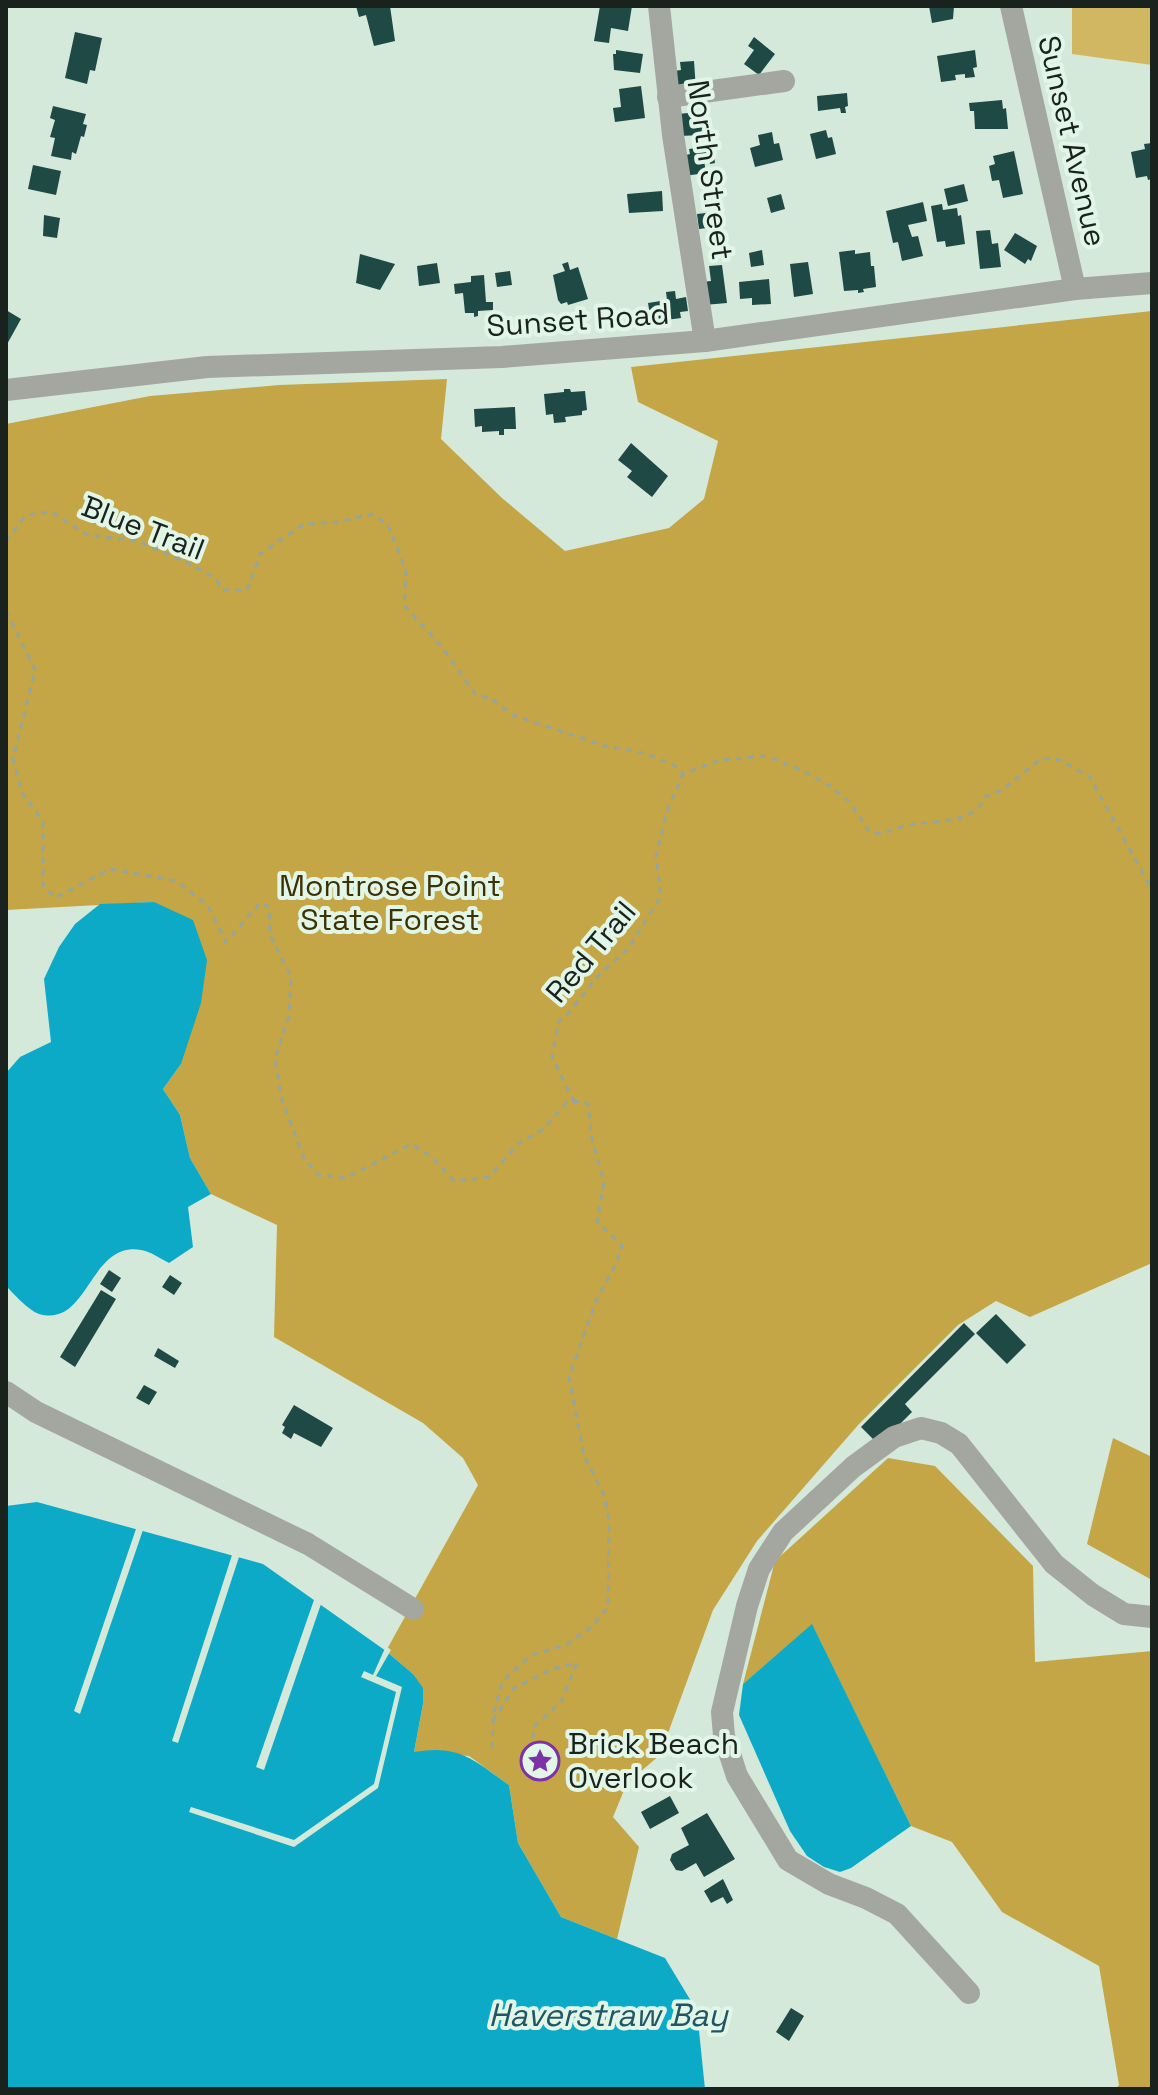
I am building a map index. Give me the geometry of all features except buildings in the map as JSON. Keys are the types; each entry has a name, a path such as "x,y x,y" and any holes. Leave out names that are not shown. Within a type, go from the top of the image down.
{"street":[{"name":"North Street","path":"659,6 668,97 705,341"},
{"name":"Sunset Avenue","path":"1011,6 1075,289"},
{"path":"668,97 784,81"},
{"name":"Sunset Road","path":"6,390 207,367 502,357 705,341 1075,289 1152,283"},
{"path":"6,1392 36,1412 308,1544 413,1609"},
{"path":"969,1993 897,1914 829,1884 788,1860 737,1776 724,1736 722,1712 759,1569 783,1532 853,1467 894,1437 921,1428 941,1433 959,1444 1054,1564 1093,1595 1124,1614 1152,1617"}],"path":[{"name":"Blue Trail","path":"6,541 26,515 51,512 88,535 138,541 179,557 216,579 223,590 247,590 260,554 304,524 338,522 372,514 388,525 406,571 404,605 442,647 475,694 492,699 513,715 605,746 644,753 674,765 683,774"},
{"path":"6,611 35,670 13,759 22,793 43,821 43,885 55,898 110,869 177,881 208,906 226,942 261,902 269,907 270,935 291,977 289,1015 275,1059 282,1100 304,1158 318,1175 346,1178 411,1144 431,1156 454,1181 489,1177 518,1144 543,1129 566,1103 574,1102"},
{"path":"683,774 720,760 767,756 830,786 850,802 870,833 883,834 908,825 957,820 1042,758 1060,760 1090,777 1152,890"},
{"name":"Red Trail","path":"493,1721 502,1682 531,1655 566,1645 591,1627 608,1607 609,1520 604,1495 584,1456 569,1377 596,1301 617,1262 622,1245 597,1222 604,1182 592,1139 588,1104 574,1102 552,1057 559,1021 599,975 628,949 661,896 656,856 667,811 683,774"},
{"path":"492,1752 493,1721 514,1688 552,1669 577,1663 561,1702 535,1725 529,1757 531,1751 537,1754"}],"shaded area":[{"path":"1072,6 1152,6 1152,65 1072,54"}],"green space":[{"name":"Montrose Point State Forest","path":"1152,311 1152,1263 1030,1317 996,1301 958,1325 859,1424 757,1541 713,1610 660,1755 627,1783 613,1817 639,1847 617,1939 561,1917 518,1843 509,1785 469,1756 414,1752 423,1704 413,1674 386,1651 478,1485 463,1458 423,1423 274,1337 277,1225 211,1194 190,1158 180,1115 163,1089 181,1064 154,902 6,910 6,424 150,396 279,385 447,379 441,439 502,498 565,551 669,528 704,499 718,441 638,402 631,367"},
{"path":"1113,1438 1152,1457 1152,1580 1087,1544"},
{"path":"888,1458 935,1466 1033,1566 1035,1662 1152,1651 1152,2089 1116,2089 1119,2085 1099,1966 1002,1912 952,1842 911,1826 812,1625 743,1684 775,1561"}],"water":[{"path":"154,902 193,920 207,960 201,1003 181,1064 163,1089 180,1115 190,1158 211,1194 188,1207 193,1247 169,1263 141,1250 124,1251 110,1258 69,1309 56,1315 39,1314 6,1286 6,1073 20,1057 51,1042 44,979 59,947 75,924 100,904"},
{"name":"Haverstraw Bay","path":"37,1502 263,1564 386,1651 413,1674 423,1688 414,1752 455,1752 475,1761 509,1785 518,1843 561,1917 665,1958 697,2011 705,2089 6,2089 6,1506"},
{"path":"812,1624 911,1826 851,1868 840,1872 824,1867 807,1856 790,1831 739,1715 743,1684"}],"pier":[{"path":"137,1526 144,1527 80,1714 74,1711"},
{"path":"233,1552 240,1554 178,1743 172,1741"},
{"path":"315,1597 322,1601 264,1770 256,1767"},
{"path":"386,1646 391,1650 376,1676 402,1687 378,1788 294,1847 189,1812 191,1807 294,1840 374,1784 396,1692 361,1677 364,1671 373,1675"}],"place":[{"name":"Brick Beach Overlook","path":"540,1761"}]}
